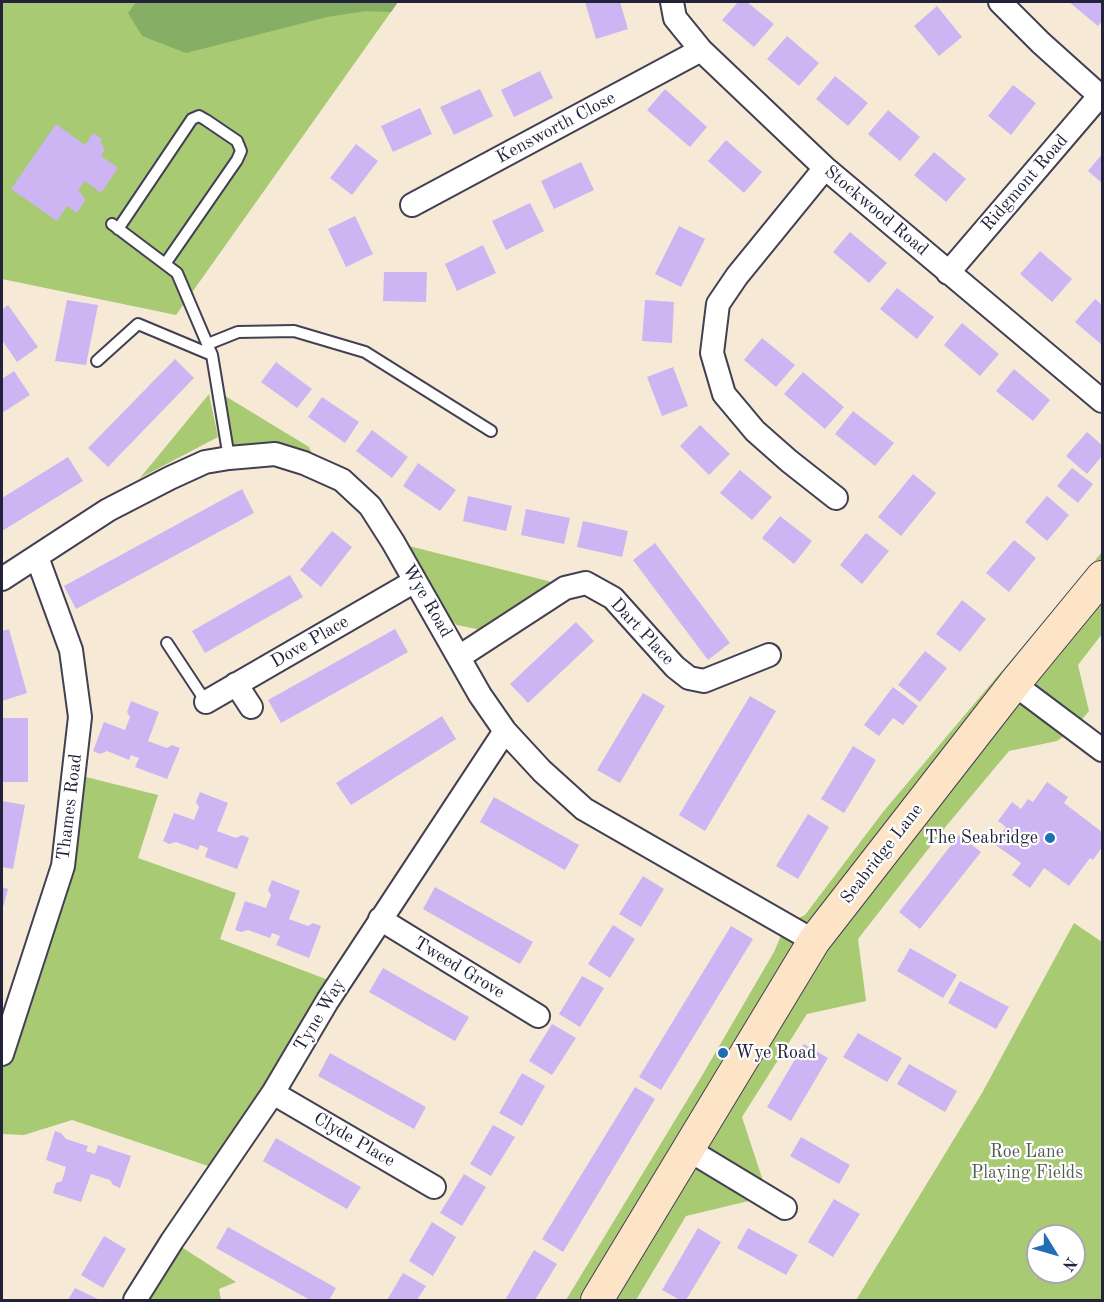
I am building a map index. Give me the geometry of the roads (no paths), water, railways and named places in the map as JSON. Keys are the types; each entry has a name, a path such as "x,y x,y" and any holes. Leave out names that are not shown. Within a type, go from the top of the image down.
{"street":[{"name":"Stockwood Road","path":"672,2 675,18 701,50 825,168 1102,401"},
{"path":"1000,2 1041,43 1101,95"},
{"name":"Kensworth Close","path":"411,206 701,50"},
{"name":"Ridgmont Road","path":"948,273 1101,95"},
{"path":"825,168 736,276 718,304 712,353 724,394 755,431 836,498"},
{"name":"Wye Road","path":"2,579 108,510 205,462 275,454 304,463 342,480 370,506 480,695 506,731 542,771 584,808 814,941"},
{"name":"Thames Road","path":"2,1054 63,866 80,717 71,650 37,557"},
{"name":"Seabridge Lane","path":"597,1300 814,941 1014,684 1102,577"},
{"name":"Dove Place","path":"206,702 415,581"},
{"name":"Dart Place","path":"459,657 565,588 586,583 612,598 675,668 689,678 704,681 770,655"},
{"path":"236,684 251,707"},
{"path":"1014,684 1102,750"},
{"name":"Tyne Way","path":"135,1300 273,1092 380,919 506,731"},
{"name":"Tweed Grove","path":"380,919 538,1016"},
{"name":"Clyde Place","path":"273,1092 434,1187"},
{"path":"689,1150 785,1208"}],"lane":[{"path":"165,264 241,151 237,141 199,116 192,119 115,226 165,264 177,273 212,355 229,458"},
{"path":"97,361 138,324 212,355"},
{"path":"208,344 238,332 294,331 365,352 491,431"},
{"path":"167,644 206,702"}],"place":[{"name":"The Seabridge","path":"1050,838"},
{"name":"Wye Road","path":"723,1053"}],"park label":[{"name":"Roe Lane Playing Fields","path":"1027,1162"}]}
